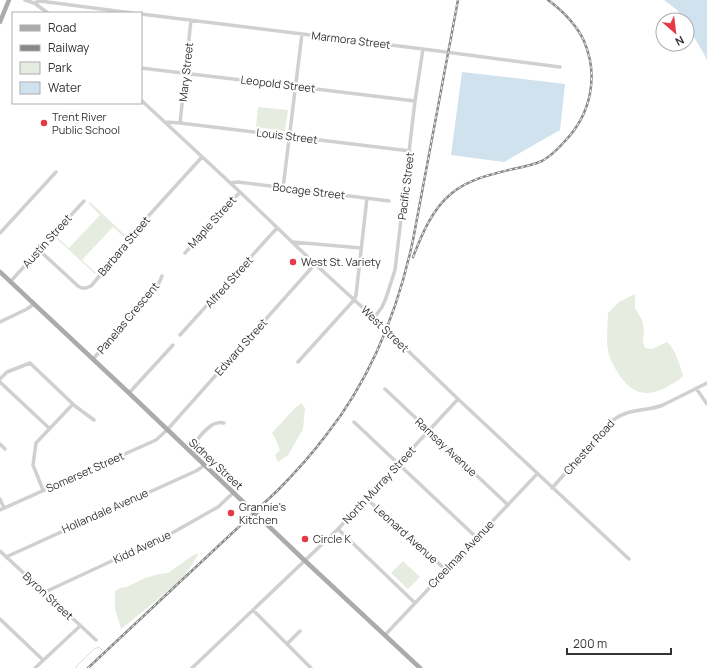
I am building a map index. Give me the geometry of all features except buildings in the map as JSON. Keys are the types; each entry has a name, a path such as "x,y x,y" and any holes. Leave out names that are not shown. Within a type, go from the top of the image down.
{"main road":[{"path":"0,22 9,0"},
{"name":"Sidney Street","path":"0,272 420,668"}],"street":[{"path":"25,0 34,3 47,12"},
{"path":"34,3 40,1 124,12"},
{"path":"90,12 91,8"},
{"name":"Marmora Street","path":"142,14 560,67"},
{"name":"Mary Street","path":"180,123 191,20"},
{"path":"283,188 302,34"},
{"name":"Pacific Street","path":"374,318 386,298 395,270 422,49"},
{"name":"Leopold Street","path":"142,68 415,101"},
{"name":"West Street","path":"142,101 629,559"},
{"name":"Louis Street","path":"165,122 410,151"},
{"path":"175,132 174,128 176,123 180,123"},
{"name":"Barbara Street","path":"39,250 78,286 82,288 91,286 132,234 202,157"},
{"path":"0,233 56,172"},
{"name":"Bocage Street","path":"230,183 238,182 389,201"},
{"name":"Maple Street","path":"185,253 240,192"},
{"path":"298,362 354,300 356,295 368,198"},
{"name":"Austin Street","path":"10,282 84,201"},
{"name":"Alfred Street","path":"180,335 277,228"},
{"path":"293,242 361,248"},
{"name":"Edward Street","path":"167,430 315,264"},
{"name":"Panelas Crescent","path":"93,359 159,283 162,276"},
{"path":"0,322 34,304"},
{"path":"129,393 173,345"},
{"path":"49,428 0,380 7,372 30,363 73,404 94,420"},
{"name":"Chester Road","path":"552,488 616,417 628,412 663,406 707,383"},
{"path":"696,388 707,404"},
{"name":"Ramsay Avenue","path":"385,389 508,506"},
{"name":"North Murray Street","path":"192,668 338,529 458,399"},
{"path":"43,490 33,465 36,443 73,404"},
{"path":"189,450 203,433 213,424 219,422 224,423"},
{"path":"354,422 477,538"},
{"name":"Somerset Street","path":"2,509 156,440 167,430"},
{"path":"0,444 5,449"},
{"name":"Hollandale Avenue","path":"6,557 196,471 205,465"},
{"name":"Creelman Avenue","path":"385,635 537,474"},
{"name":"Kidd Avenue","path":"44,592 172,533 218,507 234,492"},
{"path":"0,499 2,509"},
{"name":"Leonard Avenue","path":"367,499 446,570"},
{"path":"338,529 415,603"},
{"name":"Byron Street","path":"0,551 96,640"},
{"path":"253,610 311,668"},
{"path":"0,619 43,660"},
{"path":"35,668 80,626"},
{"path":"287,644 300,631"}],"green space":[{"path":"258,107 288,110 285,131 256,127"},
{"path":"72,111 82,119 77,125 67,117"},
{"path":"90,202 125,235 124,237 113,227 82,260 96,273 95,274 56,238 57,237 69,248 100,215 89,204"},
{"path":"635,294 635,308 642,320 644,330 643,342 645,348 652,349 667,342 675,353 683,376 665,388 649,393 637,391 626,383 616,370 608,350 608,313 619,302"},
{"path":"301,403 305,408 303,429 288,455 278,462 275,455 280,450 272,433"},
{"path":"199,553 183,579 121,629 115,608 115,591 145,578 168,573 192,556"},
{"path":"403,561 420,577 408,589 391,573"}],"water":[{"path":"664,0 707,0 707,61 695,39 695,12 678,12"},
{"path":"462,72 565,84 560,130 504,162 451,155"}],"waterway":[{"path":"75,668 94,649 99,647 102,650"}],"railway":[{"path":"88,668 284,484 321,441 343,412 357,390 381,342 391,317 407,266 458,0"},
{"path":"413,257 428,222 445,199 452,193 466,184 481,178 542,161 551,155 562,144 581,119 590,94 591,68 589,54 581,35 573,23 564,13 548,0"}],"place":[{"name":"Trent River Public School","path":"44,123"},
{"name":"West St. Variety","path":"293,262"},
{"name":"Grannie's Kitchen","path":"231,513"},
{"name":"Circle K","path":"305,539"}]}
